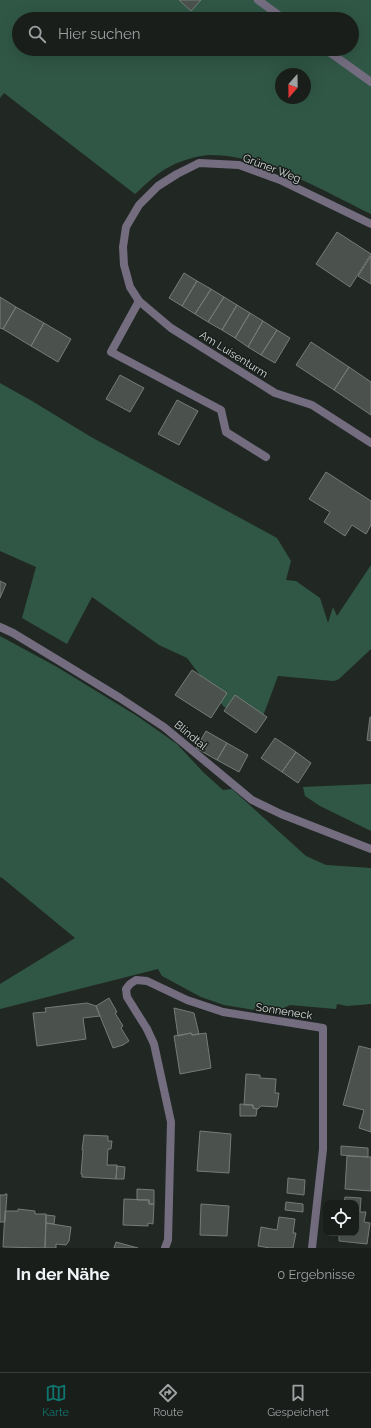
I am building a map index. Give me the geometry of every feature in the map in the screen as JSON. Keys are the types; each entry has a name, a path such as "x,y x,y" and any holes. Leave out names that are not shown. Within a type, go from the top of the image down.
{"street":[{"path":"258,0 274,12"},
{"path":"335,56 371,82"},
{"name":"Grüner Weg","path":"124,265 123,247 126,227 139,205 158,186 199,163 239,165 280,180 371,224"},
{"name":"Am Luisenturm","path":"124,265 130,287 139,301 171,328 275,393 312,405 371,443"},
{"path":"139,301 112,352 221,410 226,432 266,456"},
{"name":"Blindtal","path":"0,627 13,633 66,665 164,727 252,800 281,814 371,849"},
{"name":"Sonneneck","path":"165,1248 168,1240 171,1122 154,1044 147,1029 127,997 126,989 136,980 147,982 187,1000 223,1012 324,1028 323,1149 312,1248"}],"green space":[{"path":"0,0 371,0 371,214 313,185 271,167 229,156 209,155 180,162 152,178 135,194 4,93 0,98"},
{"path":"0,383 91,437 277,538 291,561 286,580 296,581 320,598 328,623 333,607 337,616 371,565 371,649 339,679 334,681 278,676 263,716 224,707 187,658 159,645 92,597 67,644 22,618 36,567 0,551"},
{"path":"0,636 57,667 137,716 177,744 203,772 223,790 232,789 306,856 326,865 371,868 371,1004 347,1006 337,1004 336,1009 290,1005 273,1013 224,1005 201,997 162,976 158,969 0,1009 0,984 75,938 1,877 0,878"},
{"path":"371,784 371,831 320,806 305,796 303,787"}],"building":[{"path":"179,0 201,0 191,11"},
{"path":"337,232 371,254 350,287 316,264"},
{"path":"371,256 371,284 358,276"},
{"path":"184,273 197,281 182,306 169,298"},
{"path":"197,281 211,289 195,314 182,306"},
{"path":"211,289 224,297 208,322 195,314"},
{"path":"0,297 16,307 3,329 0,328"},
{"path":"224,297 237,305 222,330 208,322"},
{"path":"237,305 250,313 235,338 222,330"},
{"path":"16,307 44,323 31,346 3,329"},
{"path":"250,313 263,321 248,347 235,338"},
{"path":"263,321 277,330 261,355 248,347"},
{"path":"44,323 71,339 58,362 31,346"},
{"path":"277,330 290,338 275,363 261,355"},
{"path":"311,342 349,367 334,390 296,365"},
{"path":"349,367 371,382 371,415 334,390"},
{"path":"120,375 144,388 130,412 106,399"},
{"path":"177,400 198,411 179,445 158,434"},
{"path":"326,472 371,501 371,525 366,534 352,525 345,536 324,522 330,512 309,499"},
{"path":"0,581 6,584 0,598"},
{"path":"192,670 227,693 211,718 175,695"},
{"path":"235,695 267,717 256,733 224,711"},
{"path":"371,717 371,741 367,740"},
{"path":"206,731 227,743 217,760 196,748"},
{"path":"275,738 296,752 282,772 261,758"},
{"path":"227,743 248,755 239,772 217,760"},
{"path":"296,752 311,763 298,783 282,772"},
{"path":"109,998 117,1012 115,1013 123,1026 121,1028 129,1041 123,1045 113,1048 96,1006"},
{"path":"87,1003 96,1006 100,1016 83,1018 86,1039 37,1046 33,1013 46,1012 45,1008"},
{"path":"174,1008 194,1013 199,1034 192,1035 191,1033 178,1036"},
{"path":"191,1033 192,1035 206,1033 211,1068 180,1074 174,1036"},
{"path":"359,1046 371,1049 371,1132 359,1128 364,1110 343,1105"},
{"path":"246,1074 260,1075 260,1078 276,1079 275,1093 279,1093 277,1107 261,1106 258,1109 253,1108 253,1105 244,1105"},
{"path":"240,1104 253,1105 253,1108 257,1109 256,1116 240,1116"},
{"path":"200,1131 231,1134 229,1173 197,1171"},
{"path":"84,1135 108,1136 108,1141 112,1141 111,1149 108,1149 107,1165 117,1165 116,1179 82,1177 82,1150"},
{"path":"341,1146 368,1148 368,1157 341,1155"},
{"path":"347,1156 371,1157 371,1191 345,1189"},
{"path":"117,1166 125,1167 124,1179 116,1179"},
{"path":"288,1178 305,1180 304,1195 287,1193"},
{"path":"137,1189 154,1190 154,1204 149,1204 149,1200 137,1200"},
{"path":"7,1194 5,1222 0,1222 0,1195"},
{"path":"345,1197 361,1198 360,1212 366,1212 364,1222 370,1223 367,1244 339,1241 339,1236 359,1236 359,1200 344,1200"},
{"path":"124,1199 149,1200 149,1204 154,1204 153,1224 148,1223 148,1226 123,1225"},
{"path":"286,1202 303,1204 303,1212 285,1210"},
{"path":"201,1204 229,1206 227,1236 200,1235"},
{"path":"18,1209 35,1211 35,1214 46,1214 45,1248 3,1247 5,1211 18,1211"},
{"path":"46,1215 55,1216 54,1224 46,1223"},
{"path":"279,1217 295,1219 293,1233 296,1233 293,1248 270,1248 258,1246 261,1227 277,1230"},
{"path":"46,1223 71,1227 69,1241 66,1245 56,1244 56,1248 45,1248"},
{"path":"116,1242 138,1248 114,1248"}]}
